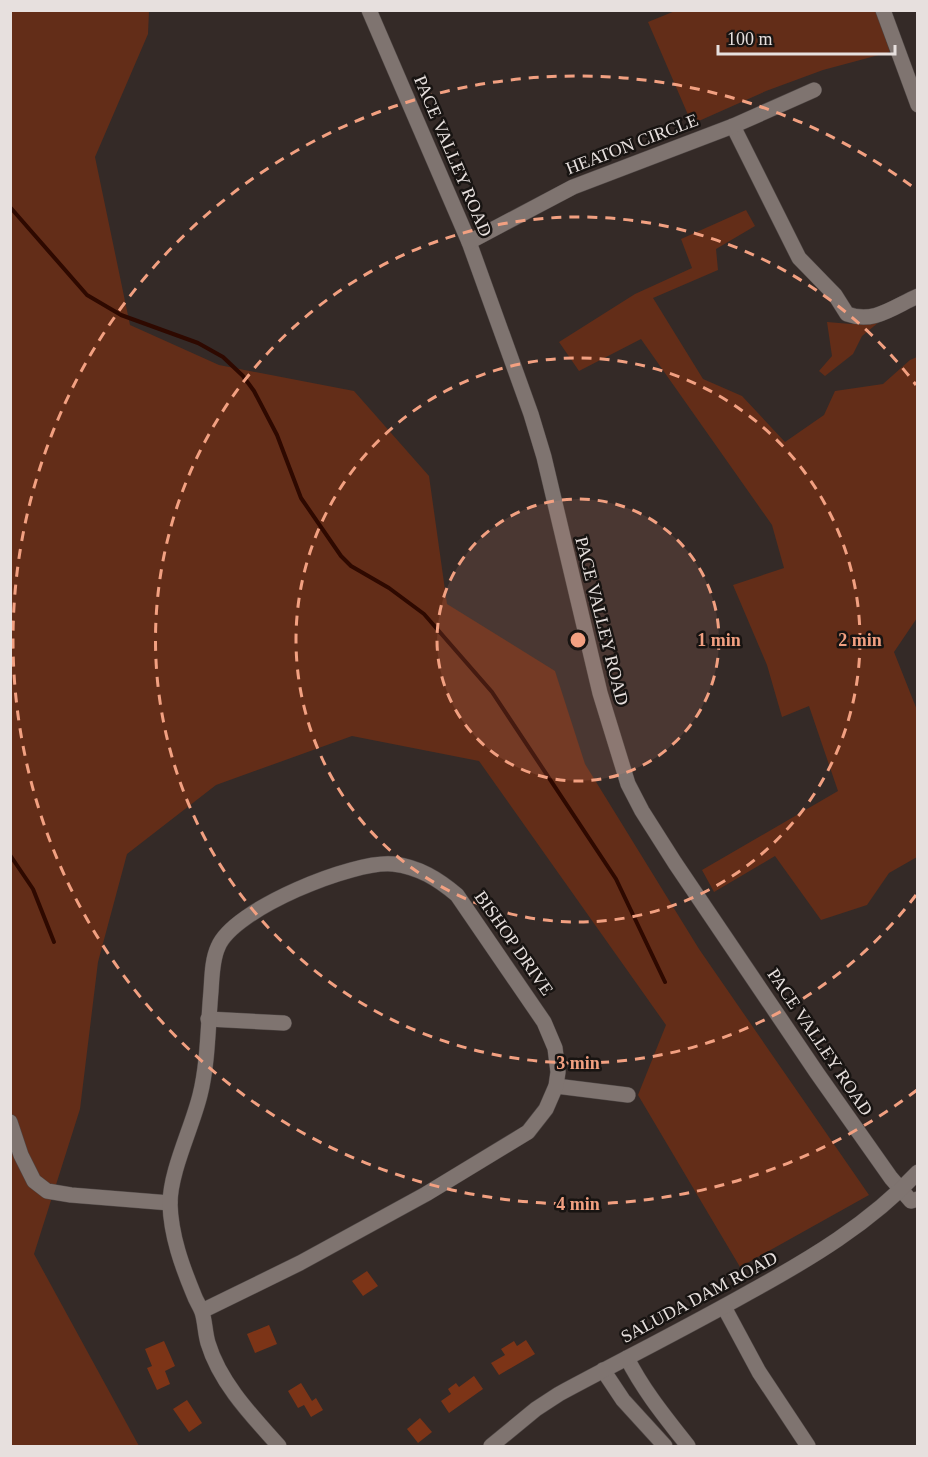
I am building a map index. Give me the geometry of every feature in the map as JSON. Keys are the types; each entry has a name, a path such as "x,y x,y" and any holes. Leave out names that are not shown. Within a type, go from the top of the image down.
{"street":[{"name":"PACE VALLEY ROAD","path":"369,10 469,242 531,414 544,457 600,693 628,784 675,863 817,1073 900,1190"},
{"path":"883,10 914,82 918,105"},
{"name":"HEATON CIRCLE","path":"469,242 573,187 733,126 814,90"},
{"path":"733,126 799,258 836,295 847,314 860,319 883,314 918,296"},
{"name":"BISHOP DRIVE","path":"202,1311 282,1273 405,1206 528,1132 546,1109 556,1086 558,1072 555,1048 544,1022 457,895 438,880 417,869 391,864 359,868 335,875 265,904 241,920 225,935 218,947 212,974 201,1093 177,1166 170,1203 176,1246 202,1311 208,1344 224,1379 279,1446"},
{"path":"208,1018 284,1023"},
{"path":"556,1086 628,1095"},
{"path":"10,1122 21,1155 34,1181 47,1191 71,1196 170,1203"},
{"name":"SALUDA DAM ROAD","path":"491,1446 536,1409 603,1370 807,1260 847,1234 918,1172"},
{"path":"900,1190 911,1201 918,1199"},
{"path":"724,1306 759,1372 808,1446"},
{"path":"627,1358 654,1402 688,1446"},
{"path":"603,1370 623,1400 664,1446"}],"shaded area":[{"path":"10,11 149,11 148,34 95,157 130,325 219,365 354,391 429,476 447,604 555,671 585,764 699,949 869,1195 740,1267 638,1095 666,1025 479,761 352,736 216,785 127,854 98,962 80,1109 34,1254 139,1446 11,1446"},
{"path":"675,11 876,11 890,52 823,70 766,91 692,124 648,22"},
{"path":"746,210 755,226 716,249 718,270 653,298 703,379 742,396 785,442 824,415 835,391 883,384 910,360 917,357 917,618 894,652 917,710 917,857 889,873 867,905 821,920 775,856 714,892 702,870 838,791 809,706 782,717 767,665 733,585 784,568 772,525 641,339 579,371 559,342 635,294 692,268 681,239"},
{"path":"827,322 851,324 879,322 862,336 853,354 825,376 819,371 832,356"}],"building":[{"path":"367,1271 378,1286 363,1296 352,1281"},
{"path":"269,1325 277,1344 255,1353 247,1334"},
{"path":"526,1340 535,1354 499,1375 491,1363 505,1355 501,1349 514,1341 517,1346"},
{"path":"164,1341 175,1366 165,1371 170,1384 157,1390 147,1368 152,1366 145,1349"},
{"path":"474,1376 483,1389 449,1413 441,1401 451,1394 448,1389 456,1383 459,1387"},
{"path":"301,1383 312,1401 316,1398 323,1410 311,1417 304,1405 298,1408 288,1391"},
{"path":"187,1400 202,1423 189,1432 173,1409"},
{"path":"420,1418 432,1432 418,1443 407,1429"}],"waterway":[{"path":"10,207 87,295 121,315 198,343 223,357 243,376 254,391 277,435 301,498 341,556 351,566 389,588 424,614 492,692 616,879 665,982"},
{"path":"10,855 33,889 54,942"}]}
